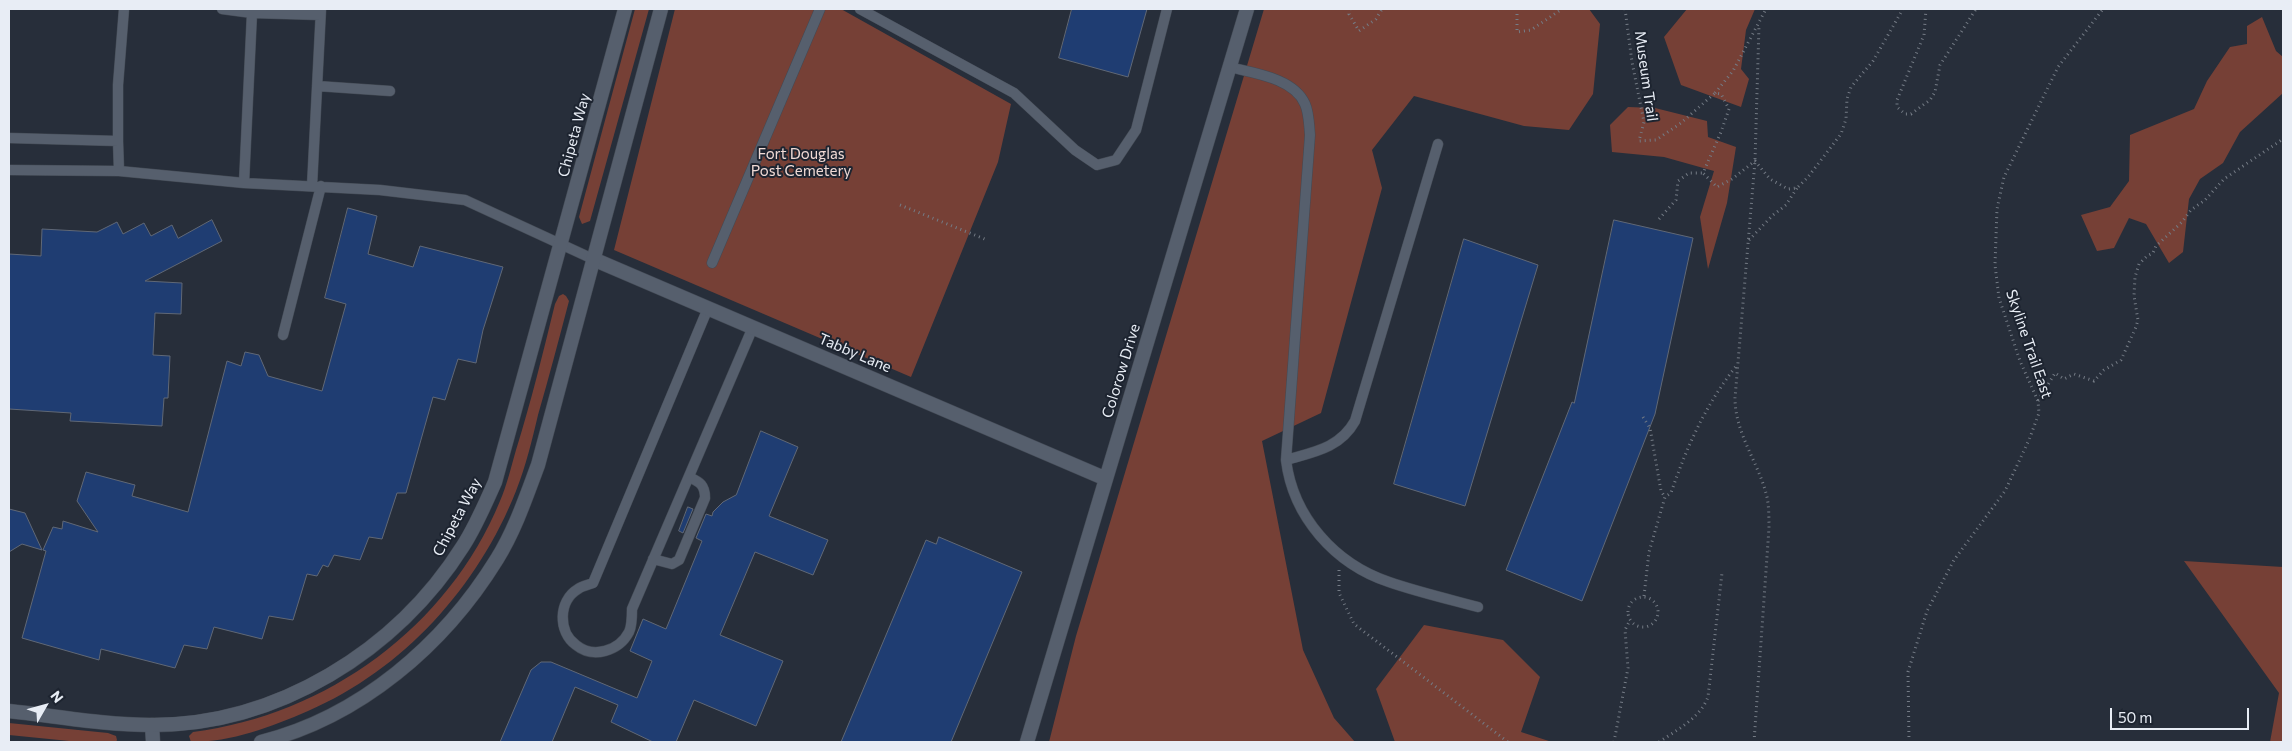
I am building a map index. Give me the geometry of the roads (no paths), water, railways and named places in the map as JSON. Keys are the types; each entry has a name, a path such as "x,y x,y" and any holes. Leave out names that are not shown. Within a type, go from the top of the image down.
{"street":[{"name":"Chipeta Way","path":"9,711 152,725 216,717 251,709 307,686 342,668 371,648 421,602 464,545 495,482 625,9"},
{"path":"261,742 328,716 385,682 436,638 459,613 479,587 513,530 538,465 661,9"},
{"name":"Colorow Drive","path":"1027,742 1104,478 1247,9"},
{"name":"Tabby Lane","path":"593,259 1104,478"},
{"path":"152,725 153,742"}],"lane":[{"path":"119,171 118,85 124,9"},
{"path":"222,9 252,13 321,12 317,86 317,186 283,335"},
{"path":"712,263 820,9"},
{"path":"861,9 1014,93 1075,150 1097,165 1116,160 1136,130 1167,9"},
{"path":"244,184 252,13"},
{"path":"1229,67 1269,77 1293,88 1301,95 1308,113 1310,135 1286,460 1288,478 1309,522 1322,539 1341,557 1388,582 1478,607"},
{"path":"317,86 390,91"},
{"path":"9,138 118,141"},
{"path":"1286,460 1320,451 1335,444 1344,437 1355,421 1438,144"},
{"path":"9,170 119,171 244,184 380,190 465,200 593,259"},
{"path":"708,308 592,583 577,589 565,603 562,617 566,634 575,645 586,651 604,652 618,646 629,631 632,609 753,327"},
{"path":"653,559 672,564 678,560 682,551 705,498 705,490 702,485 689,477"}],"park label":[{"name":"Fort Douglas Post Cemetery","path":"801,162"}]}
